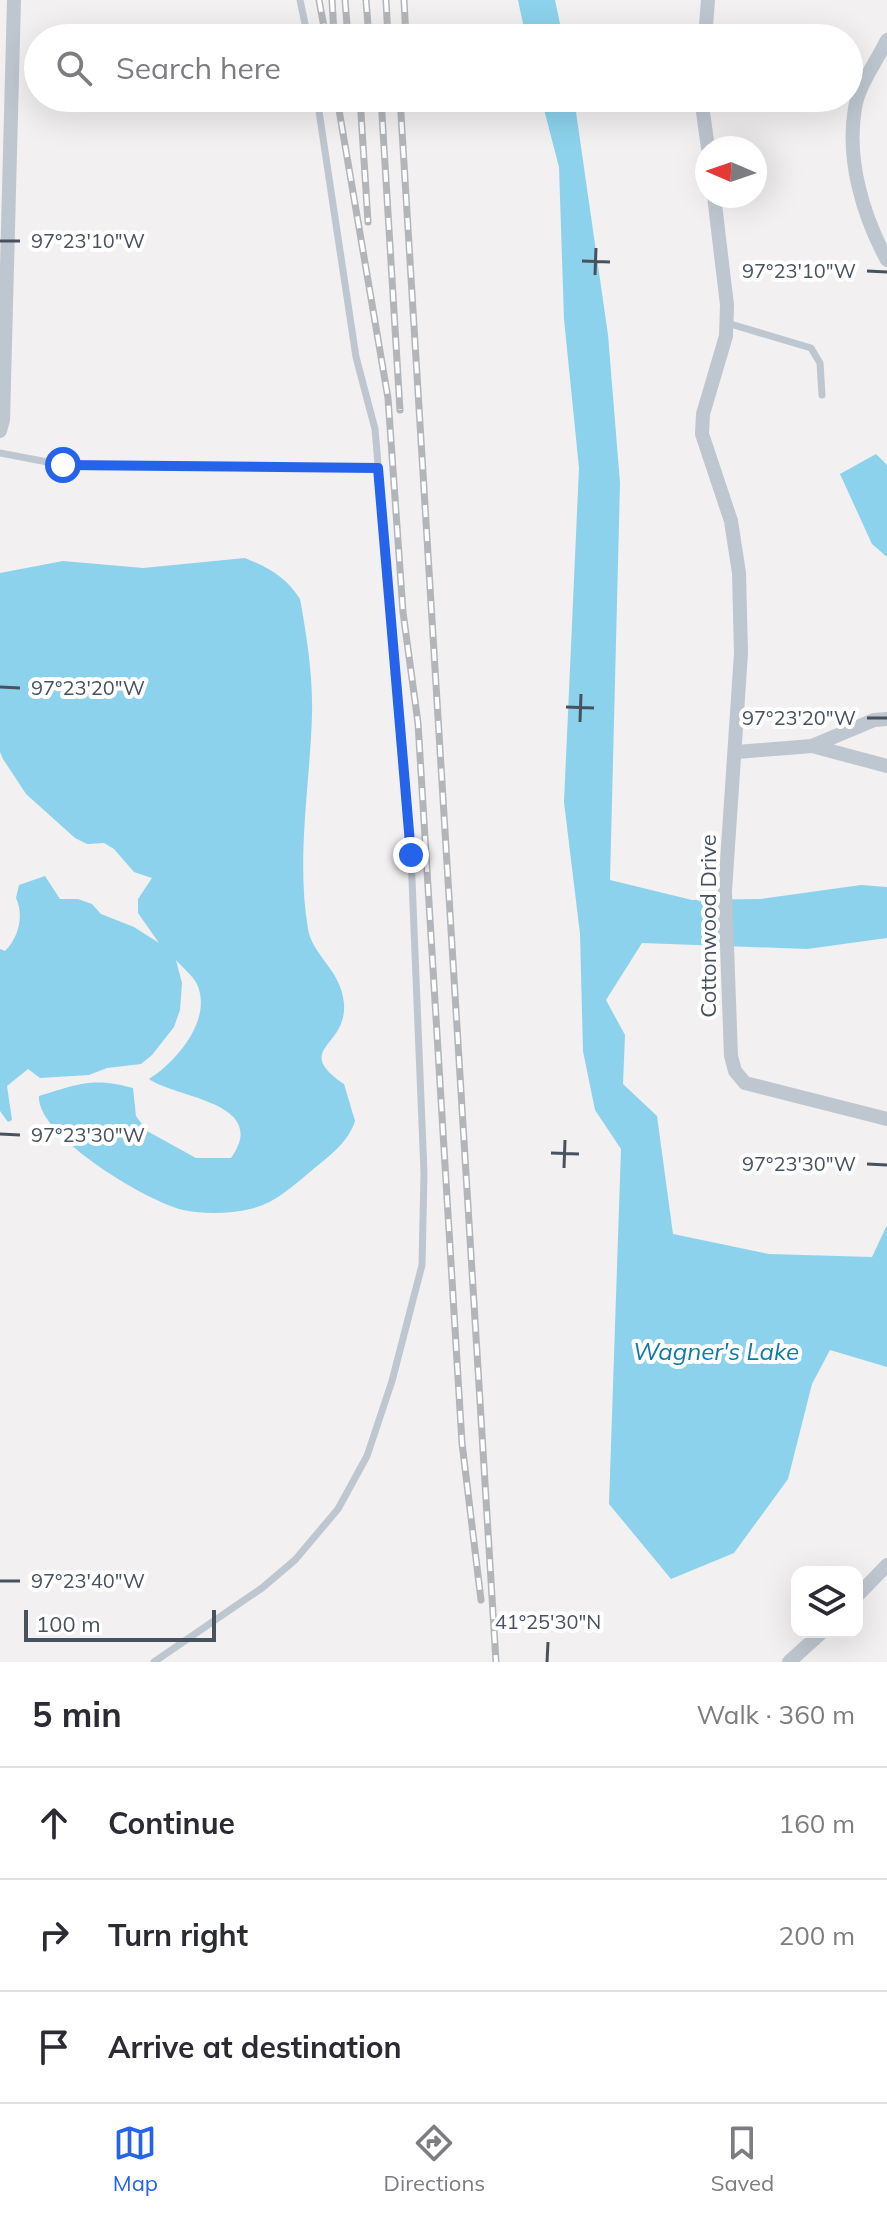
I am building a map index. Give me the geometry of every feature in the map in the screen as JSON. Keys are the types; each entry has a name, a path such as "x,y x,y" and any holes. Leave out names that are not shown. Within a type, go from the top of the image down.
{"street":[{"path":"0,431 3,420 6,78 14,0"},
{"path":"706,24 708,0"},
{"path":"863,90 887,40"},
{"path":"703,112 706,136"},
{"path":"855,112 852,147 860,195 887,260"},
{"name":"Cottonwood Drive","path":"715,208 726,323 720,364 703,414 702,434 731,521 739,573 741,653 737,752 725,891 731,1056 735,1071 745,1083 885,1114"},
{"path":"737,752 812,746 874,720 887,719"},
{"path":"812,746 880,767 887,766"},
{"path":"863,1590 887,1565"},
{"path":"789,1662 815,1638"}],"lane":[{"path":"300,0 305,24"},
{"path":"154,1662 262,1588 295,1560 338,1509 367,1456 392,1381 422,1265 424,1173 411,855 375,429 356,357 319,112"},
{"path":"726,323 811,348 820,363 822,395"},
{"path":"0,453 63,465 378,468"}],"water":[{"path":"518,0 555,0 560,24 523,24"},
{"name":"Wagner's Lake","path":"545,112 576,112 608,335 620,483 610,880 692,900 760,899 861,885 887,887 887,938 807,949 642,943 606,1000 625,1035 623,1084 657,1116 673,1234 769,1254 872,1257 887,1225 887,1367 830,1350 812,1384 788,1479 734,1553 671,1579 609,1504 621,1149 595,1110 583,1051 580,934 564,802 579,468 564,319 559,167"},
{"path":"876,454 887,465 887,557 872,544 840,474"},
{"path":"245,558 276,574 300,599 312,701 303,849 305,902 311,938 338,982 344,1004 343,1019 322,1054 322,1062 344,1084 355,1121 337,1149 275,1199 242,1211 199,1212 183,1210 145,1194 97,1165 55,1130 43,1112 39,1096 86,1083 133,1088 136,1116 147,1131 196,1158 231,1158 240,1139 239,1125 229,1113 149,1079 180,1051 189,1039 200,1012 201,998 197,984 176,960 182,983 180,1010 174,1027 152,1055 141,1064 107,1068 89,1075 40,1078 28,1069 7,1086 12,1120 8,1122 0,1111 0,949 5,951 17,933 20,911 16,898 19,885 45,876 60,899 78,899 92,904 101,914 134,927 159,943 138,913 138,899 152,878 134,872 114,849 104,843 87,844 75,838 26,794 3,759 0,752 0,573 63,561 143,568"}],"railway":[{"path":"319,0 323,24"},
{"path":"332,0 333,24"},
{"path":"345,0 347,24"},
{"path":"366,0 368,24"},
{"path":"386,0 387,24"},
{"path":"404,0 405,24"},
{"path":"339,112 388,398 403,612 418,723 462,1443 481,1600"},
{"path":"361,112 368,222"},
{"path":"382,112 400,410"},
{"path":"401,112 496,1662"}],"route":[{"path":"63,465 122,463 378,468 411,855"}]}
